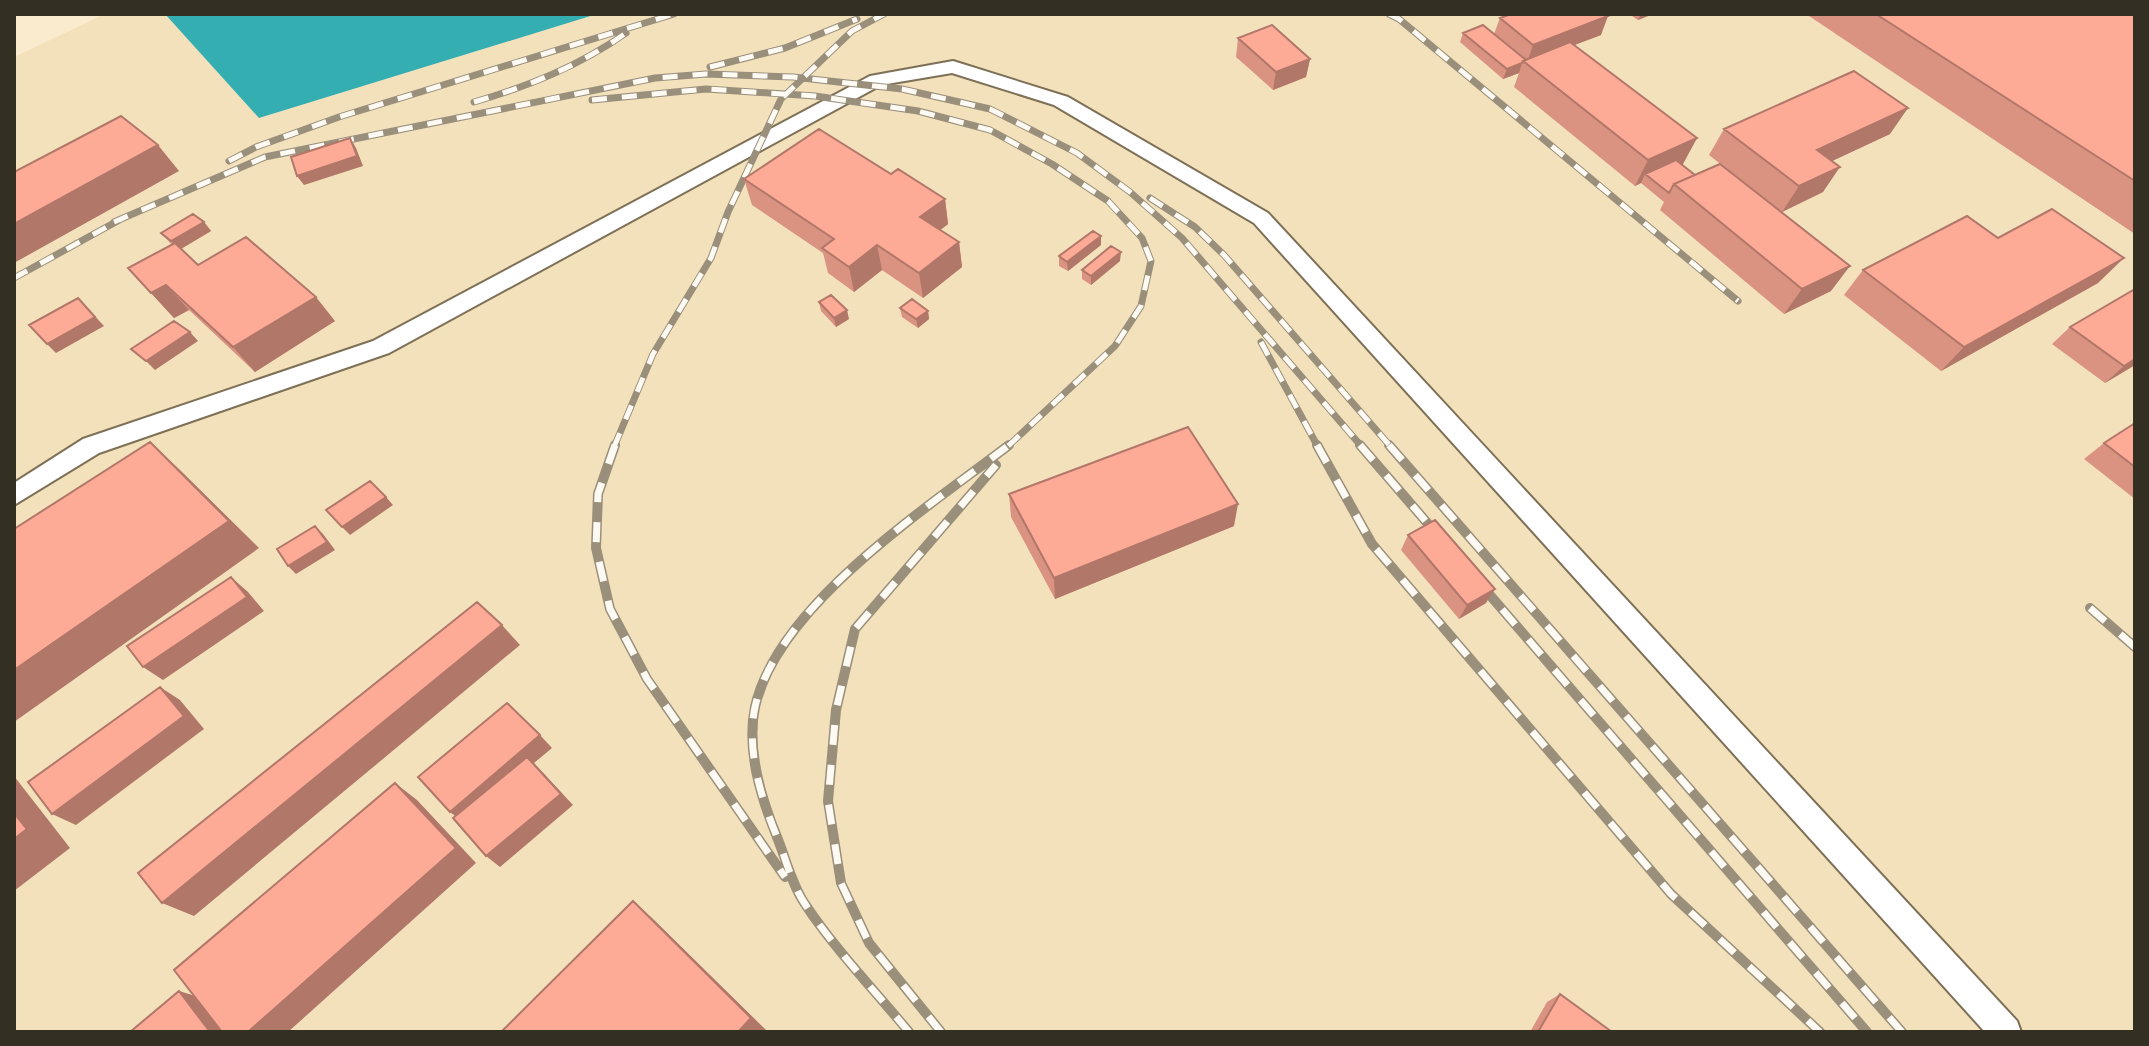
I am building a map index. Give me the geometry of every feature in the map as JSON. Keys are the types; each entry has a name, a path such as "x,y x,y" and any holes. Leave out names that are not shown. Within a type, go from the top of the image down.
{"lane":[{"path":"14,495 91,446 381,347 876,80 953,67 1061,101 1261,218 2006,1032"}],"shaded area":[{"path":"105,14 165,14 260,118 597,14 2135,14 2135,1032 14,1032 14,57"}],"water":[{"path":"165,14 597,14 259,118"}],"building":[{"path":"1511,14 1608,16 1533,45 1500,18"},
{"path":"1876,14 2135,14 2135,181"},
{"path":"1272,25 1310,59 1276,72 1238,38"},
{"path":"1483,25 1526,60 1507,69 1463,33"},
{"path":"1570,42 1697,138 1648,160 1523,61"},
{"path":"1854,71 1908,108 1817,150 1840,167 1799,186 1724,129"},
{"path":"121,116 158,145 14,224 14,172"},
{"path":"819,129 891,174 898,169 945,199 920,217 959,242 919,273 877,245 849,267 822,248 834,239 744,179"},
{"path":"350,138 357,156 297,176 291,157"},
{"path":"1676,160 1695,175 1674,184 1669,193 1645,174"},
{"path":"1720,164 1850,266 1802,289 1674,184"},
{"path":"2052,209 2124,258 1964,347 1863,270 1967,216 1998,238"},
{"path":"193,214 204,222 171,241 161,233"},
{"path":"1093,231 1101,236 1067,262 1059,256"},
{"path":"246,237 316,297 233,347 166,285 151,293 128,268 175,243 198,265"},
{"path":"1111,246 1121,252 1091,276 1082,270"},
{"path":"2135,289 2135,359 2124,366 2070,327"},
{"path":"831,295 847,310 834,318 819,302"},
{"path":"78,298 95,317 47,344 29,325"},
{"path":"912,299 928,311 916,319 900,308"},
{"path":"174,321 190,332 146,361 131,349"},
{"path":"2135,423 2135,467 2104,443"},
{"path":"1188,427 1238,504 1054,578 1009,494"},
{"path":"150,442 229,521 14,670 14,529"},
{"path":"370,481 386,497 342,527 326,510"},
{"path":"1435,520 1495,589 1467,605 1408,535"},
{"path":"315,526 327,542 288,566 277,549"},
{"path":"231,577 247,597 143,667 127,646"},
{"path":"477,602 502,625 162,903 138,873"},
{"path":"160,687 184,716 52,814 28,782"},
{"path":"507,703 540,735 450,812 418,777"},
{"path":"527,757 561,794 486,856 453,818"},
{"path":"395,783 456,848 248,1032 222,1032 174,970"},
{"path":"14,813 27,829 14,839"},
{"path":"633,901 751,1018 738,1032 501,1032"},
{"path":"179,991 210,1032 130,1032"},
{"path":"1560,994 1612,1032 1538,1032"}],"railway":[{"path":"229,161 256,147 339,117 674,14"},
{"path":"803,78 852,31 884,14"},
{"path":"1389,14 1399,19 1738,301"},
{"path":"710,67 785,48 857,19"},
{"path":"474,102 553,74 626,33"},
{"path":"122,219 265,157 655,78 706,74 803,78"},
{"path":"786,94 803,78"},
{"path":"803,78 902,89 990,109 1077,153 1130,192 1182,238 1362,447"},
{"path":"592,100 706,89 786,94"},
{"path":"614,447 653,354 711,258 728,212 781,99 786,94"},
{"path":"786,94 918,111 990,130 1052,164 1108,201 1142,238 1151,261 1141,306 1115,346 1007,447"},
{"path":"1150,198 1195,227 1224,255 1391,447"},
{"path":"14,278 122,219"},
{"path":"114,222 122,219"},
{"path":"1261,342 1318,447"},
{"path":"615,445 598,494 596,548 610,609 647,679 785,877"},
{"path":"909,1032 829,937 796,889 757,774 752,740 755,707 769,669 793,631 825,595 900,528 1009,445"},
{"path":"1317,445 1372,544 1671,894 1820,1032"},
{"path":"1360,445 1442,540"},
{"path":"1389,445 1902,1032"},
{"path":"941,1032 869,943 841,883 828,801 836,710 855,629 996,465"},
{"path":"1476,579 1867,1032"},
{"path":"2090,608 2135,647"}]}
